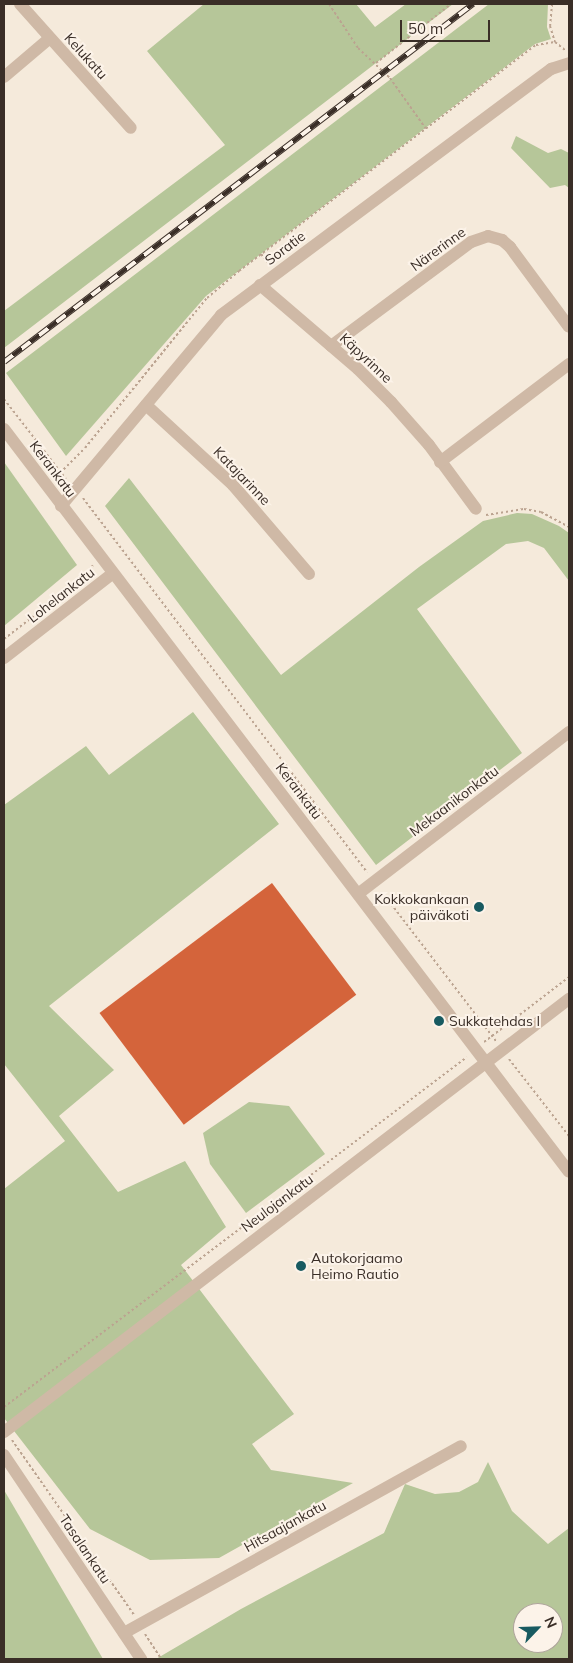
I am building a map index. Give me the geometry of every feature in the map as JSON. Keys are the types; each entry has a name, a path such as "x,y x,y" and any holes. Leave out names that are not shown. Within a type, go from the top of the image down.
{"street":[{"name":"Kelukatu","path":"20,4 131,128"},
{"path":"4,77 50,38"},
{"name":"Soratie","path":"61,506 220,315 551,69 569,63"},
{"name":"Närerinne","path":"331,346 471,242 488,236 502,240 510,247 569,326"},
{"name":"Käpyrinne","path":"260,285 331,346 391,402 476,509"},
{"path":"440,462 569,364"},
{"name":"Katajarinne","path":"146,404 233,484 309,574"},
{"name":"Kerankatu","path":"4,429 569,1172"},
{"name":"Lohelankatu","path":"4,658 113,573"},
{"name":"Mekaanikonkatu","path":"358,894 569,732"},
{"name":"Neulojankatu","path":"4,1431 569,999"},
{"name":"Hitsaajankatu","path":"124,1633 461,1446"},
{"name":"Tasalankatu","path":"4,1455 141,1659"}],"path":[{"path":"329,4 358,48 376,63 426,128"},
{"path":"376,63 451,4"},
{"path":"552,4 550,26 555,42 569,54"},
{"path":"60,473 86,448 208,298 536,45 555,42"},
{"path":"4,399 60,473 76,489 569,1136"},
{"path":"476,509 490,515 524,510 541,512 569,527"},
{"path":"4,639 83,578 100,556 116,543"},
{"path":"4,1407 476,1050 492,1035 569,976"},
{"path":"4,1431 83,1538 161,1659"}],"green space":[{"path":"204,4 356,4 375,27 406,4 453,4 4,348 4,311 225,145 147,51"},
{"path":"489,4 548,4 547,27 551,39 535,44 206,296 66,456 6,373"},
{"path":"516,136 548,153 561,149 569,153 569,188 565,185 550,188 511,148"},
{"path":"4,462 77,565 4,626"},
{"path":"129,478 281,675 419,567 483,521 517,513 532,514 559,526 569,533 569,581 544,548 528,541 506,544 417,609 522,753 376,865 105,506"},
{"path":"193,712 279,824 49,1006 114,1070 59,1116 118,1192 185,1161 226,1227 181,1265 294,1414 252,1444 271,1470 353,1483 219,1558 150,1560 90,1529 4,1418 4,1189 65,1141 4,1064 4,805 86,746 109,775"},
{"path":"249,1102 289,1106 325,1154 246,1213 210,1164 203,1133"},
{"path":"488,1462 512,1511 548,1544 569,1528 569,1659 156,1659 241,1609 384,1533 405,1484 435,1494 459,1492 478,1482"},
{"path":"4,1490 103,1659 4,1659"}],"building":[{"path":"272,883 356,995 184,1125 99,1013"}],"railway":[{"path":"4,362 473,4"}],"place":[{"name":"Kokkokankaan päiväkoti","path":"479,907"},
{"name":"Sukkatehdas I","path":"439,1021"},
{"name":"Autokorjaamo Heimo Rautio","path":"301,1266"}]}
